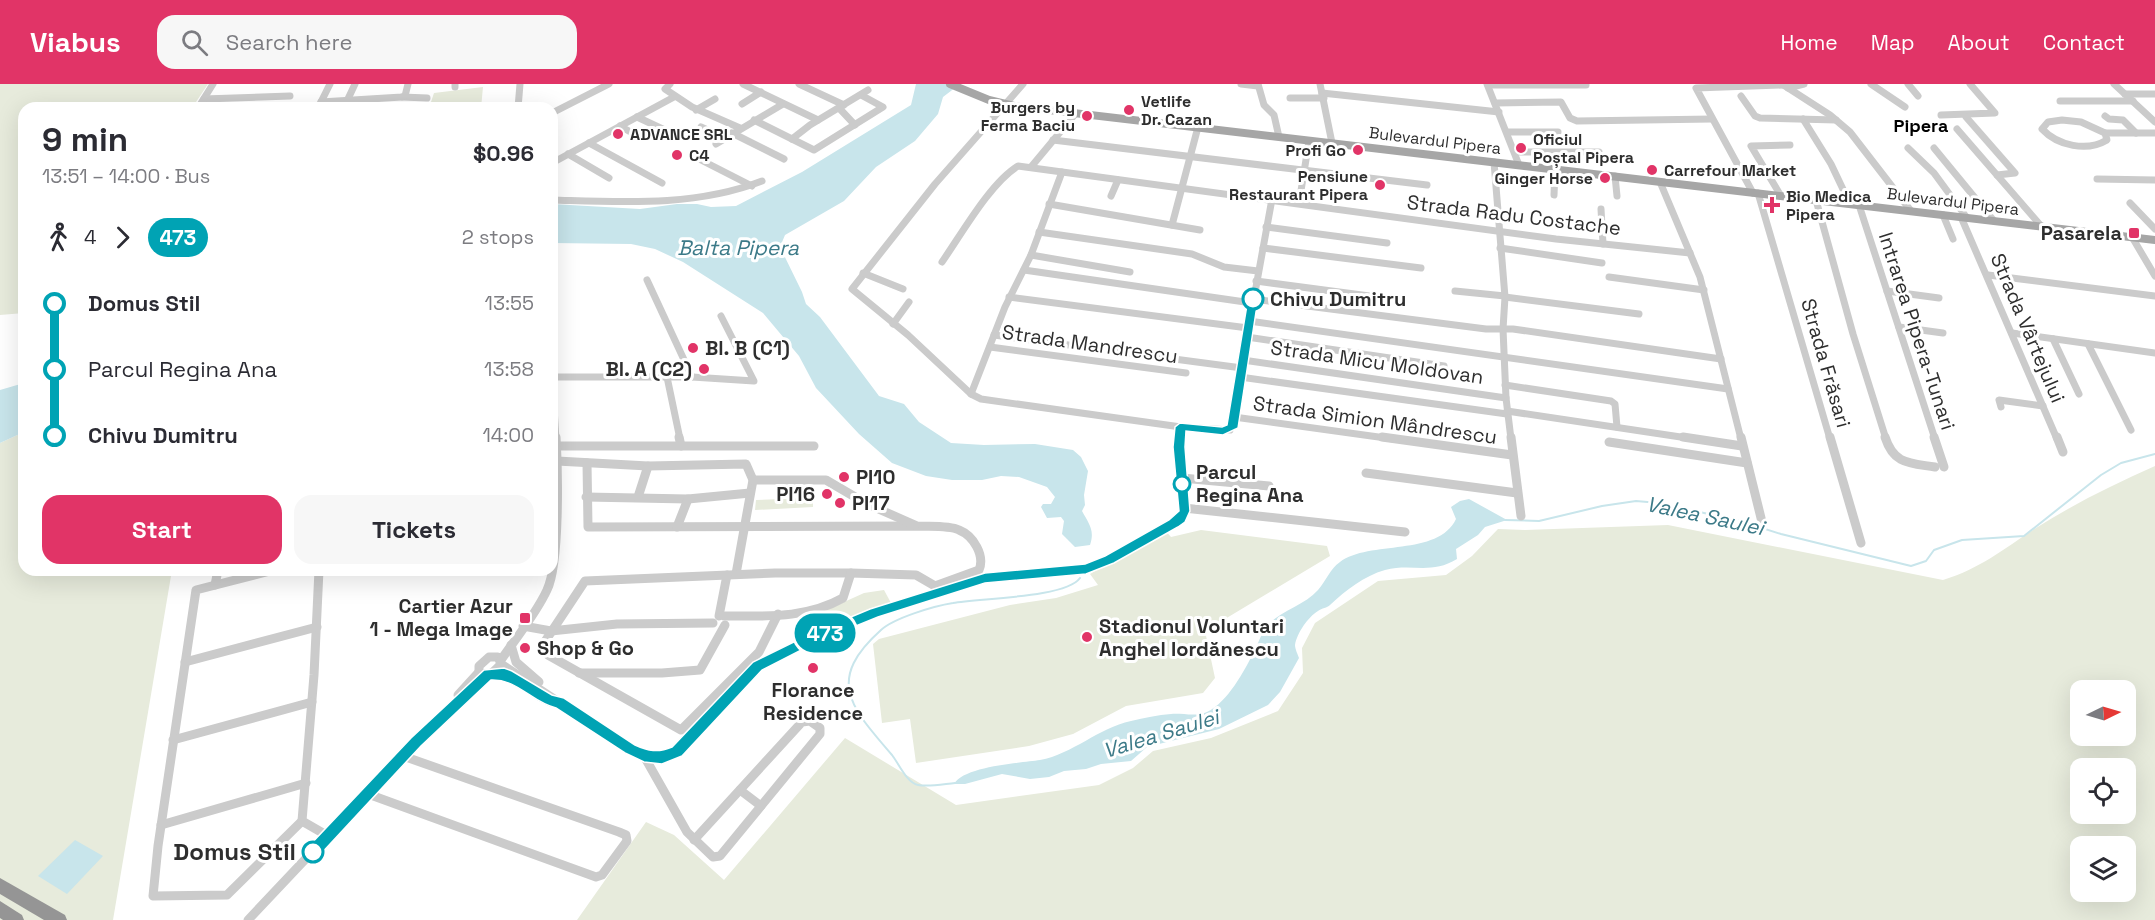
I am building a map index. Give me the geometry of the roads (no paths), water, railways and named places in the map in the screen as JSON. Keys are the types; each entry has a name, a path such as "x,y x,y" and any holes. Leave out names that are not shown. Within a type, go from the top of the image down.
{"highway":[{"path":"0,885 59,920"},
{"path":"0,909 16,920"}],"main road":[{"name":"Bulevardul Pipera","path":"950,84 1006,104 2155,240"}],"street":[{"path":"196,102 207,84"},
{"path":"202,102 213,84"},
{"path":"321,102 330,84"},
{"path":"347,101 355,84"},
{"path":"402,98 405,96 408,84"},
{"path":"518,102 520,84"},
{"path":"558,110 609,84"},
{"path":"670,84 665,89 674,97 696,110 740,128"},
{"path":"744,84 818,120"},
{"path":"799,84 841,106 855,125"},
{"path":"942,262 996,186 1014,166 1272,199 1232,428 1227,431 1180,427 1096,413 981,399 971,394 852,289 935,184 1023,84"},
{"path":"1241,84 1258,85 1264,105 1274,115 1279,137"},
{"path":"1320,84 1332,143"},
{"path":"1784,86 1804,84"},
{"path":"1871,84 1905,106"},
{"path":"1908,84 1918,96"},
{"path":"1941,115 1995,113 1971,84 1961,85"},
{"path":"2114,84 2155,122"},
{"path":"1519,165 1487,85 1586,85"},
{"path":"1784,86 1837,120 1853,136 1911,211"},
{"name":"Strada Frăsari","path":"1784,86 1696,88 1712,120 1756,193 1861,543"},
{"path":"792,139 818,120 868,90"},
{"path":"742,104 761,92"},
{"path":"2125,94 2155,94"},
{"path":"754,120 814,150 883,107 861,95"},
{"path":"1290,98 1323,95 1499,112"},
{"path":"204,99 290,96"},
{"path":"1741,96 1757,118 1837,120"},
{"path":"558,160 674,97"},
{"path":"340,102 427,98"},
{"path":"696,110 715,99"},
{"path":"2060,101 2133,101"},
{"path":"1495,103 1561,102 1570,118 1577,121 1712,120"},
{"path":"716,144 783,104"},
{"path":"1031,167 1076,113"},
{"path":"2105,116 2109,119 2123,120 2136,133"},
{"path":"638,117 669,132"},
{"path":"1966,117 2015,173 1997,175"},
{"name":"Intrarea Pipera-Tunari","path":"1803,119 1854,204 1899,327 1940,467 1900,461 1889,450 1853,334 1816,200"},
{"path":"2105,133 2107,140 2103,144 2076,146 2055,140 2042,129 2044,125 2051,122 2072,121 2089,124 2105,133 2155,133"},
{"path":"620,126 634,134"},
{"path":"700,127 724,138"},
{"path":"1172,225 1198,127"},
{"path":"1957,129 2042,227"},
{"path":"1507,132 1558,132"},
{"path":"732,133 784,159"},
{"path":"1053,140 1427,185"},
{"path":"1299,203 1309,141"},
{"path":"590,143 662,183"},
{"path":"1781,196 1751,146 1790,145"},
{"path":"1908,147 1934,174 1964,217"},
{"path":"1934,148 1994,221"},
{"path":"1515,152 1599,152"},
{"path":"568,154 609,178"},
{"path":"701,160 752,186"},
{"path":"1494,162 1505,297 1503,329 1507,412 1521,516"},
{"path":"1554,195 1555,169"},
{"path":"971,394 1009,297 1031,255 1062,172"},
{"path":"1615,176 1617,196"},
{"path":"2097,179 2155,180"},
{"path":"1111,196 1118,180"},
{"path":"558,200 645,203 720,194 762,182"},
{"path":"1660,182 1704,290 1762,522"},
{"name":"Strada Radu Costache","path":"1272,199 1498,231 1690,253"},
{"path":"2130,203 2155,229"},
{"path":"1049,204 1200,230"},
{"path":"1601,209 1603,244"},
{"path":"1943,215 1953,239"},
{"name":"Strada Vârtejului","path":"1964,217 2063,452"},
{"path":"1266,227 1387,243"},
{"path":"1039,232 1192,254 1224,267 1258,272"},
{"path":"2132,237 2155,276"},
{"path":"1263,248 1421,268"},
{"path":"1500,248 1602,263"},
{"path":"1031,255 1130,273"},
{"path":"1024,270 1253,301 1486,329 1503,329 1721,359"},
{"path":"863,273 903,289"},
{"path":"1988,275 2155,296"},
{"path":"1609,277 1704,290"},
{"path":"647,280 692,377"},
{"path":"1256,281 1377,297"},
{"path":"1455,291 1639,314"},
{"path":"1887,291 1939,298"},
{"path":"1009,297 1504,356 1728,389"},
{"path":"893,324 909,302"},
{"path":"558,377 692,377 755,380 721,316"},
{"path":"1899,327 1943,333"},
{"path":"2012,333 2155,352"},
{"path":"994,335 1242,368 1507,412 1742,446"},
{"path":"1247,337 1444,366"},
{"path":"2053,339 2079,394"},
{"path":"2088,344 2131,430"},
{"name":"Strada Mandrescu","path":"990,347 1186,374"},
{"name":"Strada Micu Moldovan","path":"1242,368 1506,398"},
{"path":"667,377 681,446"},
{"path":"1505,385 1611,401 1615,404 1617,427"},
{"path":"2001,407 1999,400 2043,406"},
{"name":"Strada Simion Mândrescu","path":"1234,417 1512,455"},
{"path":"559,702 549,700 512,676 486,673 479,666 482,661 499,660 609,736 644,756 655,758 670,756 758,666 814,637 875,613 985,578 1086,569 1174,523 1183,516 1184,508 1179,447 1180,427"},
{"path":"1609,442 1747,463"},
{"path":"558,446 814,446"},
{"path":"558,466 587,463 648,466 746,464 753,480 745,527 720,620 700,670 662,673 579,673"},
{"path":"587,463 588,526 916,526 959,530 981,553 981,567 974,573 935,585 916,575 851,573 732,574 585,581 542,646 544,651 579,673 681,730 759,652 778,614"},
{"path":"638,497 648,466"},
{"path":"1366,473 1517,493"},
{"path":"1182,478 1269,486"},
{"path":"753,480 826,480 833,482 848,494 916,526"},
{"path":"586,497 688,499 750,493"},
{"path":"677,527 688,499"},
{"path":"1184,508 1405,532"},
{"path":"523,626 551,631 638,623 806,614 838,602 846,592 851,573"},
{"path":"215,585 217,576"},
{"path":"250,576 196,590 161,825 153,896 227,895 304,822 319,576"},
{"path":"248,920 416,742 486,673 497,670 499,660 544,596 552,576"},
{"path":"185,662 317,627"},
{"path":"513,641 510,653 514,662 559,697 559,702"},
{"path":"173,740 312,702"},
{"path":"644,756 662,791 694,840 716,858 820,734 820,728 810,721 802,722 694,840"},
{"path":"368,794 596,877 602,875 627,841 626,835 619,832 403,756"},
{"path":"161,825 306,783"},
{"path":"740,790 761,806"},
{"path":"304,822 328,836"}],"water":[{"name":"Balta Pipera","path":"916,84 960,84 943,97 938,114 915,141 876,167 844,201 785,235 780,247 806,304 820,317 879,396 904,404 919,422 951,443 1035,444 1073,450 1081,457 1088,471 1084,495 1085,505 1082,511 1092,531 1090,545 1075,547 1062,534 1064,521 1061,517 1047,518 1041,507 1043,504 1051,504 1055,497 1047,487 1019,477 1001,476 982,480 952,480 926,476 892,463 859,434 816,388 799,356 763,313 683,262 655,249 631,244 558,243 558,204 640,209 677,204 711,207 736,206 802,172 911,105"},
{"path":"18,385 18,435 0,443 0,390"},
{"path":"1469,499 1507,520 1485,527 1478,535 1456,549 1457,559 1448,564 1430,568 1395,568 1377,573 1356,584 1329,606 1310,617 1296,640 1295,647 1299,658 1280,692 1268,705 1219,729 1147,747 1131,761 1064,771 1049,777 1030,779 1002,774 965,784 954,784 960,778 980,769 1052,757 1119,724 1166,714 1194,715 1207,712 1222,701 1235,685 1271,621 1312,596 1340,562 1368,551 1419,544 1434,539 1447,531 1456,519 1451,507 1460,501"},
{"path":"75,840 103,856 67,894 38,876"}],"waterway":[{"name":"Valea Saulei","path":"1505,520 1539,521 1602,506 1636,501 1659,503 1740,521 1781,534 1911,566 1926,561 1934,550 1962,540 2024,536 2101,475 2121,463 2155,454"},
{"name":"Valea Saulei","path":"955,783 918,785 907,777 856,708 850,694 849,680 853,664 863,648 881,630 904,617 953,603 1058,590 1072,585 1080,578"}],"place":[{"name":"Vetlife Dr. Cazan","path":"1129,110"},
{"name":"Burgers by Ferma Baciu","path":"1087,116"},
{"name":"ADVANCE SRL","path":"618,134"},
{"name":"Oficiul Poștal Pipera","path":"1521,148"},
{"name":"Profi Go","path":"1358,150"},
{"name":"C4","path":"677,155"},
{"name":"Carrefour Market","path":"1652,170"},
{"name":"Ginger Horse","path":"1605,178"},
{"name":"Pensiune Restaurant Pipera","path":"1380,185"},
{"name":"Bio Medica Pipera","path":"1772,205"},
{"name":"Pasarela","path":"2134,233"},
{"name":"Chivu Dumitru","path":"1253,299"},
{"name":"Bl. B (C1)","path":"693,348"},
{"name":"Bl. A (C2)","path":"704,369"},
{"name":"PI10","path":"844,477"},
{"name":"Parcul Regina Ana","path":"1182,484"},
{"name":"PI16","path":"827,494"},
{"name":"PI17","path":"840,503"},
{"name":"Cartier Azur 1 - Mega Image","path":"525,618"},
{"name":"Stadionul Voluntari Anghel Iordănescu","path":"1087,637"},
{"name":"Shop & Go","path":"525,648"},
{"name":"Florance Residence","path":"813,668"},
{"name":"Domus Stil","path":"313,852"}],"district":[{"name":"Pipera","path":"1921,126"}]}
